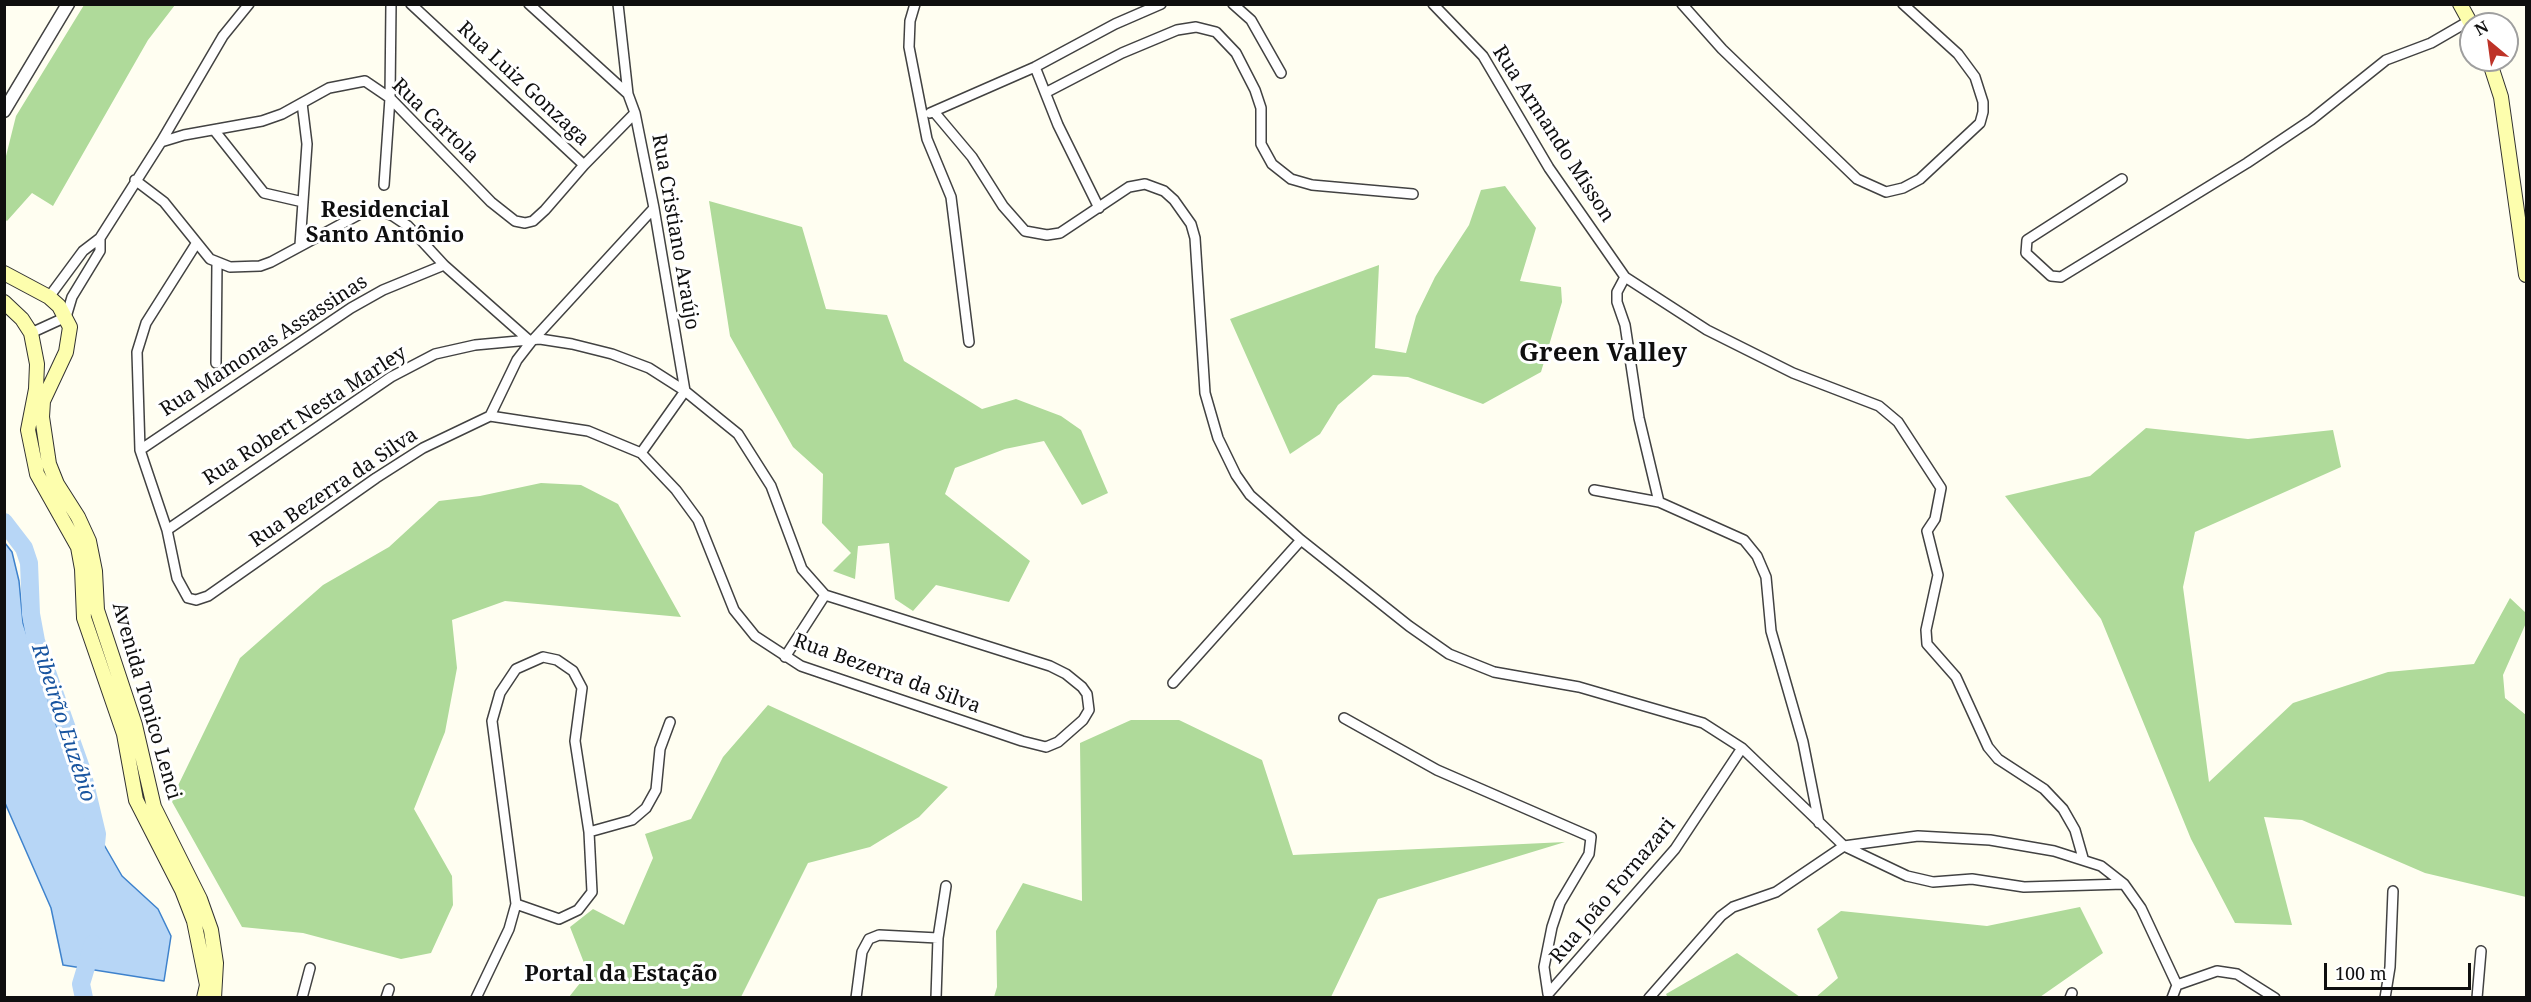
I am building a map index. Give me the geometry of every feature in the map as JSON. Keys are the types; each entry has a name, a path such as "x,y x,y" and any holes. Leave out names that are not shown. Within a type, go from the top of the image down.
{"main road":[{"path":"2493,72 2501,97 2522,210 2526,275"},
{"path":"4,273 49,297 66,317"},
{"name":"Avenida Tonico Lenci","path":"4,302 22,319 31,333 36,364 36,389 28,430 37,474 78,547 82,569 84,618 124,734 136,800 182,890 194,921 207,985 204,998"},
{"name":"Avenida Tonico Lenci","path":"66,317 70,327 68,346 43,401 42,417 50,464 57,484 78,517 89,541 95,571 97,610 135,725 154,807 200,899 212,930 216,963 214,998"}],"street":[{"path":"4,111 68,4"},
{"path":"49,297 89,245 100,238 223,36 249,4"},
{"path":"384,185 390,98 391,4"},
{"name":"Rua Luiz Gonzaga","path":"411,4 584,165"},
{"path":"529,4 628,94"},
{"name":"Rua Cristiano Araújo","path":"618,4 628,94 635,113 654,208 685,391"},
{"path":"915,4 910,21 909,47 927,139 951,197 969,342"},
{"path":"923,113 935,113 1035,67 1146,7 1161,4"},
{"path":"1233,4 1251,20 1281,72"},
{"name":"Rua Armando Misson","path":"1433,4 1483,56 1549,168 1625,277"},
{"path":"1682,4 1722,49 1857,179 1886,192 1903,188 1920,179 1980,123 1983,102 1975,76 1958,54 1903,4"},
{"path":"1047,92 1122,53 1177,30 1197,27 1216,32 1236,53 1255,90 1261,108 1261,144 1272,164 1291,178 1312,185 1413,194"},
{"path":"2122,179 2027,240 2026,253 2051,276 2061,277 2247,163 2311,120 2386,60 2431,43 2459,28"},
{"path":"1035,67 1047,92 1062,135 1099,208"},
{"name":"Rua Cartola","path":"160,142 262,121 282,114 329,88 359,81 369,83 390,98 491,202 515,221 525,224 540,216 584,165 635,113"},
{"path":"300,245 307,144 302,103"},
{"path":"935,113 972,158 1003,206 1025,231 1047,235 1060,233 1118,193 1145,184 1164,191 1182,210 1195,238 1205,393 1218,438 1231,467 1250,495 1301,540 1409,626 1449,654 1494,672 1579,687 1651,706 1703,723 1742,748 1844,846 1906,876 1933,882 1972,879 2061,888 2124,884"},
{"path":"214,130 264,193 303,202"},
{"path":"135,180 164,202 196,244 217,263 230,267 260,266 347,219 360,214 381,211 408,226 444,265 531,342"},
{"path":"490,416 517,360 531,342 654,208"},
{"path":"31,333 66,317 72,297 100,251 100,238"},
{"path":"167,530 140,450 137,352 139,338 196,244"},
{"path":"216,363 217,263"},
{"name":"Rua Mamonas Assassinas","path":"140,450 351,308 383,290 444,265"},
{"path":"70,270 84,277"},
{"path":"1659,502 1639,418 1625,325 1617,302 1617,292 1625,277 1707,330 1793,373 1879,406 1898,422 1941,488 1935,519 1927,531 1938,575 1926,630 1928,644 1956,677 1993,753 2044,789 2062,809 2075,830 2083,858"},
{"name":"Rua Robert Nesta Marley","path":"167,530 392,378 435,354 475,345 531,342 540,339 612,354 649,368 685,391 738,434 771,486 802,569 825,595"},
{"path":"641,453 685,391"},
{"name":"Rua Bezerra da Silva","path":"167,530 177,578 188,598 196,600 208,596 376,478 423,448 490,416 588,431 641,453 676,490 698,520 734,610 755,636 801,666 1022,741 1046,747 1058,742 1083,720 1089,710 1087,694 1066,674 1050,666 825,595"},
{"path":"1594,490 1659,502 1744,540 1757,556 1766,577 1771,631 1803,742 1819,823"},
{"path":"1173,683 1301,540"},
{"path":"785,657 825,595"},
{"path":"476,998 509,929 516,904 492,721 500,693 516,669 543,657 557,660 573,671 582,688 575,741 590,832 592,892 578,910 559,919 516,904"},
{"name":"Rua João Fornazari","path":"1344,718 1437,770 1589,835 1592,841 1589,854 1560,903 1552,927 1544,968 1546,996"},
{"path":"590,832 632,820 646,808 657,790 660,749 670,722"},
{"name":"Rua João Fornazari","path":"1546,996 1675,849 1742,748"},
{"path":"1649,998 1721,916 1742,903 1776,892 1844,846 1918,836 1990,840 2083,858 2101,866 2124,884 2141,908 2177,986"},
{"path":"936,998 938,938 946,886"},
{"path":"2385,998 2390,967 2393,891"},
{"path":"856,998 862,952 869,939 879,935 938,938"},
{"path":"2477,998 2481,951"},
{"path":"302,998 310,968"},
{"path":"2172,998 2177,986 2217,971 2237,974 2275,998"}],"green space":[{"path":"84,5 175,5 148,40 53,206 32,193 7,221 4,219 5,160 16,116"},
{"path":"1505,186 1536,228 1520,281 1561,287 1562,302 1541,372 1483,404 1408,377 1373,375 1338,405 1320,434 1290,454 1230,319 1379,265 1375,348 1406,353 1416,316 1435,277 1469,225 1481,190"},
{"path":"709,201 802,227 826,309 887,315 904,361 982,409 1016,399 1061,416 1081,430 1108,493 1082,505 1044,441 1005,449 955,468 945,494 1030,561 1009,602 936,585 913,611 895,599 889,543 858,546 855,579 833,571 851,553 822,523 823,474 793,447 730,336"},
{"path":"2146,428 2248,439 2333,430 2341,467 2195,532 2183,587 2209,782 2293,703 2388,672 2474,664 2510,598 2526,613 2526,623 2503,675 2505,698 2526,715 2526,897 2425,873 2302,820 2264,817 2292,925 2235,923 2191,839 2101,619 2005,496 2090,476"},
{"path":"541,483 581,485 618,504 681,617 505,601 452,620 457,668 445,732 414,809 452,876 453,905 431,953 401,959 303,933 242,927 171,800 240,658 323,585 389,547 439,501 480,496"},
{"path":"768,705 948,787 919,817 870,847 808,863 741,997 569,997 588,973 570,927 593,909 624,925 653,858 645,834 691,819 723,757"},
{"path":"1131,720 1179,720 1262,760 1293,855 1565,842 1378,899 1331,997 994,997 997,987 996,931 1023,883 1082,901 1080,743"},
{"path":"2080,907 2103,953 2040,997 1816,997 1838,978 1817,929 1841,911 1987,926"},
{"path":"1737,953 1800,997 1668,998 1666,994"}],"water":[{"path":"5,543 12,552 19,581 23,623 84,810 122,876 158,909 171,936 164,981 63,965 51,908 5,803"}],"waterway":[{"name":"Ribeirão Euzébio","path":"4,522 24,548 29,563 31,614 36,641 82,771 97,834 95,854"},
{"name":"Ribeirão Euzébio","path":"84,998 81,984 93,944"}],"district":[{"name":"Residencial Santo Antônio","path":"385,224"},
{"name":"Green Valley","path":"1603,354"},
{"name":"Portal da Estação","path":"621,975"}]}
